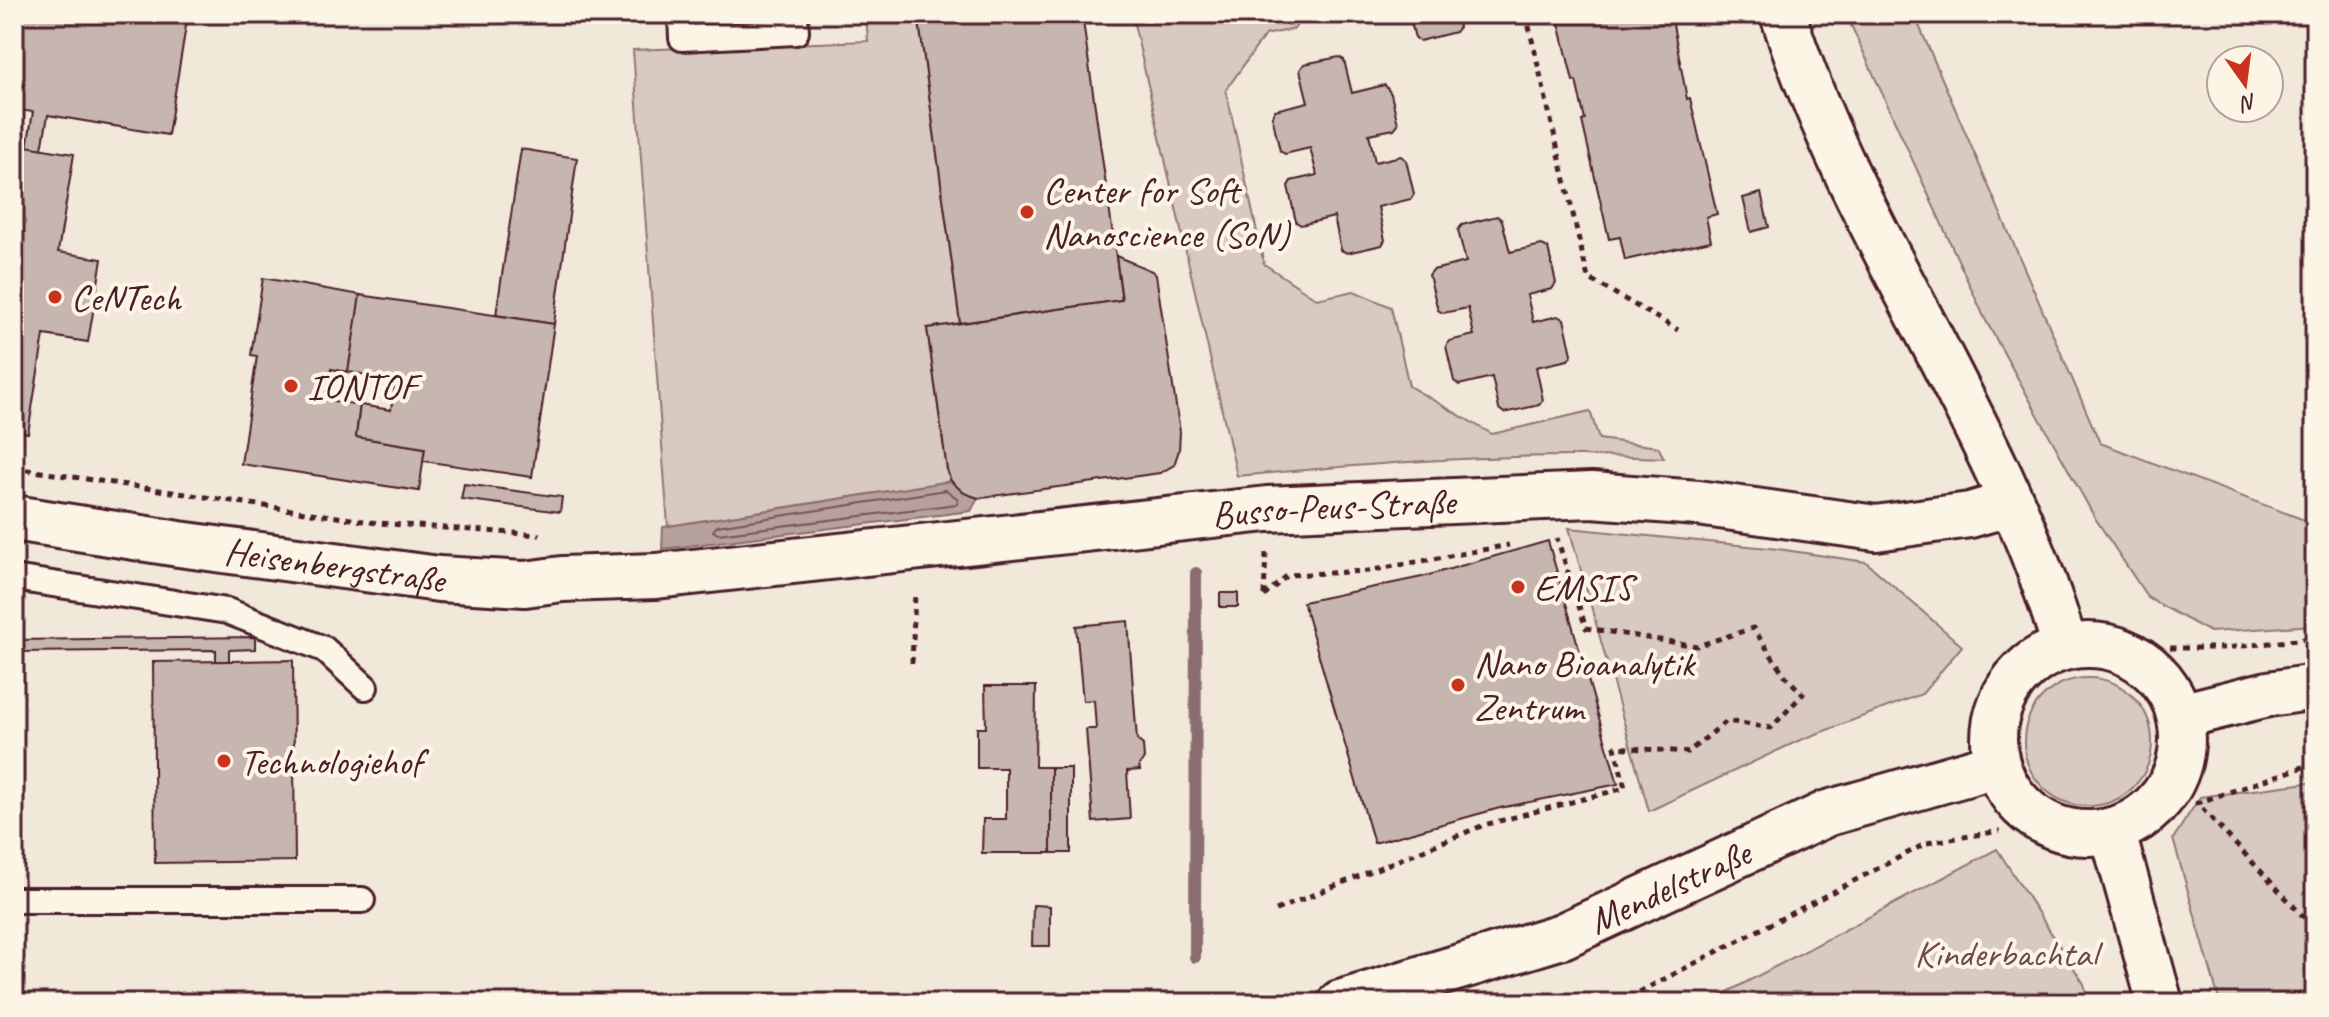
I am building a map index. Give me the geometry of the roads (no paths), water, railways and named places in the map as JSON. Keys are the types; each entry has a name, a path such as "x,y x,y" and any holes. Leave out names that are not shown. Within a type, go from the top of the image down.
{"main road":[{"path":"1783,14 1845,172 1968,406 2046,587 2065,647"},
{"name":"Busso-Peus-Straße","path":"656,576 1267,509 1592,495 1698,503 1876,528 1970,515 2011,503"},
{"name":"Heisenbergstraße","path":"14,518 439,579 525,584 562,579 656,576"},
{"path":"2095,644 2124,651 2136,658 2149,666 2168,688 2180,716 2183,745 2176,774 2169,787 2161,799 2139,818 2112,830 2082,833 2054,828 2028,813 2008,791 1996,765 1992,734 1999,705 2014,679 2037,658 2065,647 2095,644"},
{"path":"2180,716 2268,694 2315,687"},
{"name":"Mendelstraße","path":"1340,1003 1562,936 1828,813 1996,765"},
{"path":"2112,830 2160,1003"}],"lane":[{"path":"681,14 682,38 796,32 795,14"},
{"path":"14,578 227,611 324,649 365,687"},
{"path":"14,900 362,900"}],"water":[{"path":"951,481 964,493 978,498 971,511 662,549 663,527"}],"waterway":[{"path":"1195,957 1196,573"}],"place":[{"name":"Center for Soft Nanoscience (SoN)","path":"1027,212"},
{"name":"CeNTech","path":"55,297"},
{"name":"IONTOF","path":"291,386"},
{"name":"EMSIS","path":"1518,587"},
{"name":"Nano Bioanalytik Zentrum","path":"1458,685"},
{"name":"Technologiehof","path":"224,761"}],"park label":[{"name":"Kinderbachtal","path":"2006,953"}]}
